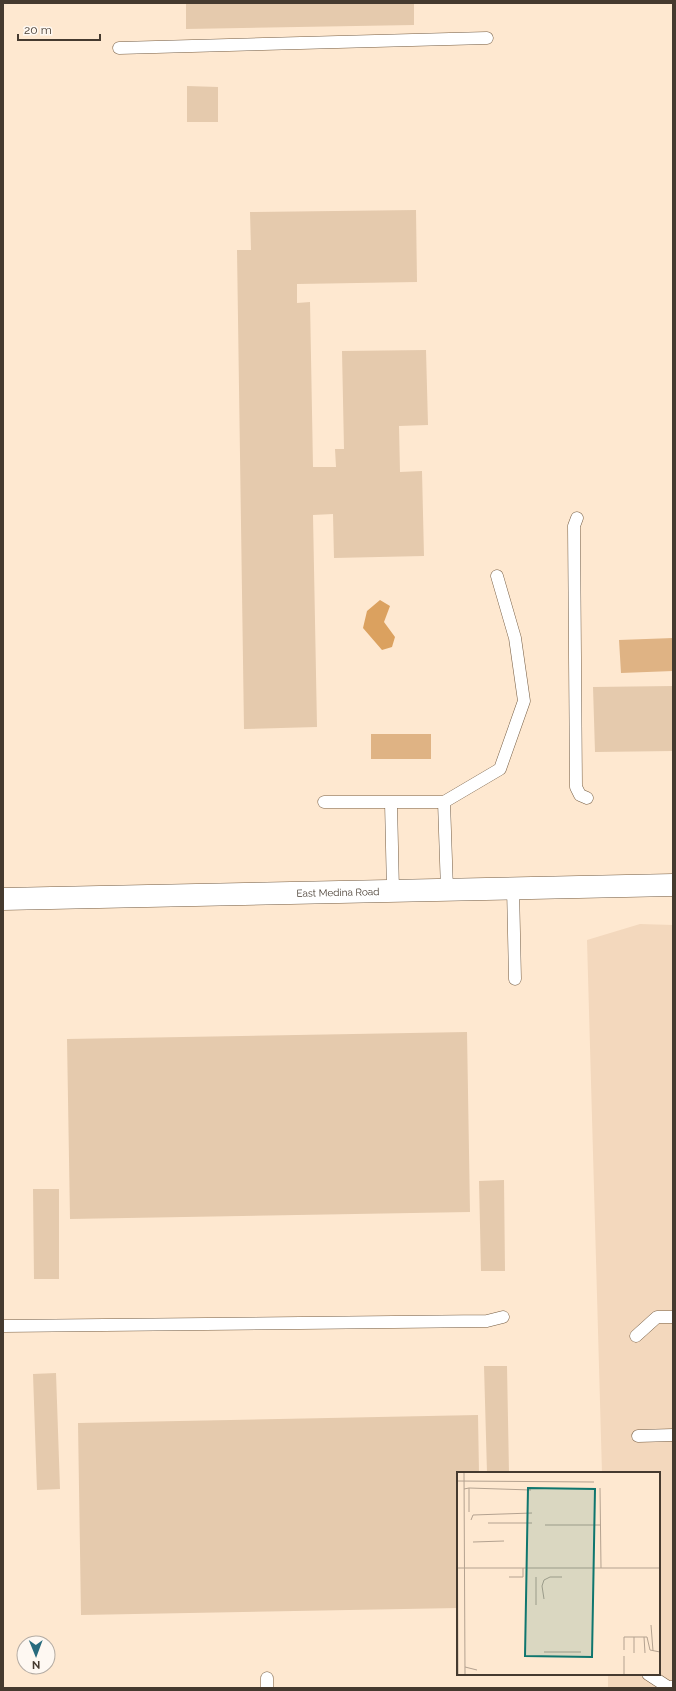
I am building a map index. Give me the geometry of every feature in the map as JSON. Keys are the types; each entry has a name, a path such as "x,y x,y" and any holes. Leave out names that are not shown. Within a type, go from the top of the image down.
{"street":[{"name":"East Medina Road","path":"3,899 673,885"}],"lane":[{"path":"119,48 487,38"},
{"path":"577,518 574,526 576,787 580,795 587,798"},
{"path":"324,802 444,802 500,769 524,701 515,638 497,576"},
{"path":"444,802 447,890"},
{"path":"391,803 393,891"},
{"path":"513,888 515,979"},
{"path":"3,1326 487,1321 503,1317"},
{"path":"636,1336 657,1317 673,1317"},
{"path":"638,1436 673,1435"},
{"path":"650,1675 668,1687 673,1687"}],"shaded area":[{"path":"380,600 390,606 384,622 395,637 392,647 382,650 363,628 367,611"},
{"path":"673,638 673,671 621,673 619,640"},
{"path":"371,734 431,734 431,759 371,759"},
{"path":"640,924 673,925 673,1688 608,1688 608,1675 660,1675 660,1472 602,1472 587,940"}],"building":[{"path":"186,3 414,3 414,25 186,29"},
{"path":"187,86 218,87 218,122 187,122"},
{"path":"416,210 417,282 297,284 297,303 310,302 313,467 336,467 335,449 344,449 342,351 426,350 428,425 399,426 400,472 422,471 424,556 334,558 333,514 313,515 317,727 244,729 237,250 251,250 250,212"},
{"path":"673,686 673,751 595,752 593,687"},
{"path":"467,1032 470,1212 70,1219 67,1039"},
{"path":"504,1180 505,1271 481,1271 479,1181"},
{"path":"33,1189 59,1189 59,1279 34,1279"},
{"path":"484,1366 507,1366 509,1472 487,1472"},
{"path":"56,1373 60,1489 37,1490 33,1374"},
{"path":"478,1415 479,1472 457,1472 457,1608 81,1615 78,1423"}]}
